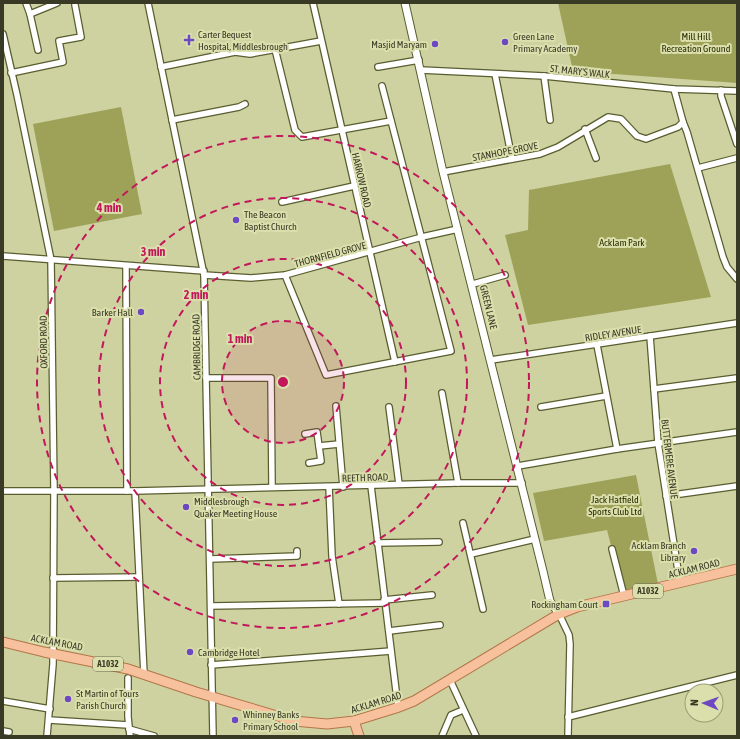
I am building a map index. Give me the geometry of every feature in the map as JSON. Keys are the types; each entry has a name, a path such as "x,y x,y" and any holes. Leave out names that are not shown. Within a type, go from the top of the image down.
{"main road":[{"name":"ACKLAM ROAD","path":"3,642 53,654 108,664 294,722 327,724 354,721 414,701 559,614 577,607 737,569"},
{"path":"354,721 358,736"}],"street":[{"path":"26,3 38,50"},
{"path":"30,14 57,3"},
{"name":"CAMBRIDGE ROAD","path":"148,3 204,273 213,736"},
{"name":"HARROW ROAD","path":"313,3 395,362"},
{"name":"GREEN LANE","path":"405,3 443,172 473,284 550,601 559,614"},
{"path":"11,72 63,62 58,41 81,37 75,5"},
{"name":"OXFORD ROAD","path":"3,34 18,96 51,260 54,578 53,654 50,709 46,736"},
{"path":"161,67 235,52 250,54 321,41"},
{"path":"275,49 295,130 302,137 391,120"},
{"path":"378,67 419,60"},
{"name":"ST. MARY'S WALK","path":"421,70 544,76 674,89 736,90"},
{"path":"495,74 512,159"},
{"path":"544,76 550,120"},
{"path":"285,275 326,375 451,351 382,86"},
{"path":"674,89 683,122 688,132 723,257 727,267 736,275"},
{"path":"721,90 737,144"},
{"path":"172,120 238,107 246,104"},
{"name":"STANHOPE GROVE","path":"443,172 540,154 558,147 585,129 608,117 621,119 637,136 646,139 678,127 683,122"},
{"path":"585,129 596,158"},
{"path":"698,168 737,158"},
{"path":"282,202 354,186"},
{"name":"THORNFIELD GROVE","path":"3,256 251,278 285,275 422,237 458,229"},
{"path":"126,266 127,491"},
{"path":"473,284 505,275"},
{"name":"RIDLEY AVENUE","path":"491,360 737,324"},
{"name":"BUTTERMERE AVENUE","path":"650,336 658,442 680,583"},
{"path":"597,345 617,449"},
{"path":"206,378 271,378 272,487"},
{"path":"654,388 737,378"},
{"path":"442,393 458,483"},
{"path":"541,407 606,396"},
{"path":"336,406 343,486"},
{"path":"388,407 399,484"},
{"path":"305,434 317,432 319,446 321,461 309,463"},
{"path":"518,466 658,442 737,432"},
{"path":"319,446 339,444"},
{"name":"REETH ROAD","path":"3,491 135,491 371,486 399,484 522,483"},
{"path":"371,486 398,707"},
{"path":"666,496 737,486"},
{"path":"329,487 332,556 339,604"},
{"path":"135,491 144,674"},
{"path":"463,523 483,609"},
{"path":"471,554 535,539"},
{"path":"377,544 439,542"},
{"path":"612,549 624,596"},
{"path":"210,559 297,556 297,551"},
{"path":"54,578 139,577"},
{"path":"210,606 384,602 432,595"},
{"path":"559,614 568,635 570,644 568,736"},
{"path":"389,631 440,625"},
{"path":"211,665 391,651"},
{"path":"568,717 737,675"},
{"path":"450,680 476,736"},
{"path":"127,681 130,736"},
{"path":"3,701 50,709"},
{"path":"442,736 451,715 463,710"},
{"path":"49,720 129,727 154,736"},
{"path":"3,730 9,732"}],"green space":[{"name":"Mill Hill Recreation Ground","path":"558,3 737,3 737,83 573,71"},
{"path":"121,107 142,214 54,231 33,124"},
{"name":"Acklam Park","path":"670,164 711,297 528,325 505,235 528,230 529,190"},
{"name":"Jack Hatfield Sports Club Ltd","path":"636,475 658,584 623,592 607,530 544,541 533,493"}],"place":[{"name":"Carter Bequest Hospital, Middlesbrough","path":"189,40"},
{"name":"Green Lane Primary Academy","path":"505,42"},
{"name":"Masjid Maryam","path":"435,44"},
{"name":"The Beacon Baptist Church","path":"236,220"},
{"name":"Barker Hall","path":"141,312"},
{"name":"Middlesbrough Quaker Meeting House","path":"186,507"},
{"name":"Acklam Branch Library","path":"694,551"},
{"name":"Rockingham Court","path":"606,604"},
{"name":"Cambridge Hotel","path":"190,652"},
{"name":"St Martin of Tours Parish Church","path":"68,699"},
{"name":"Whinney Banks Primary School","path":"235,720"}]}
